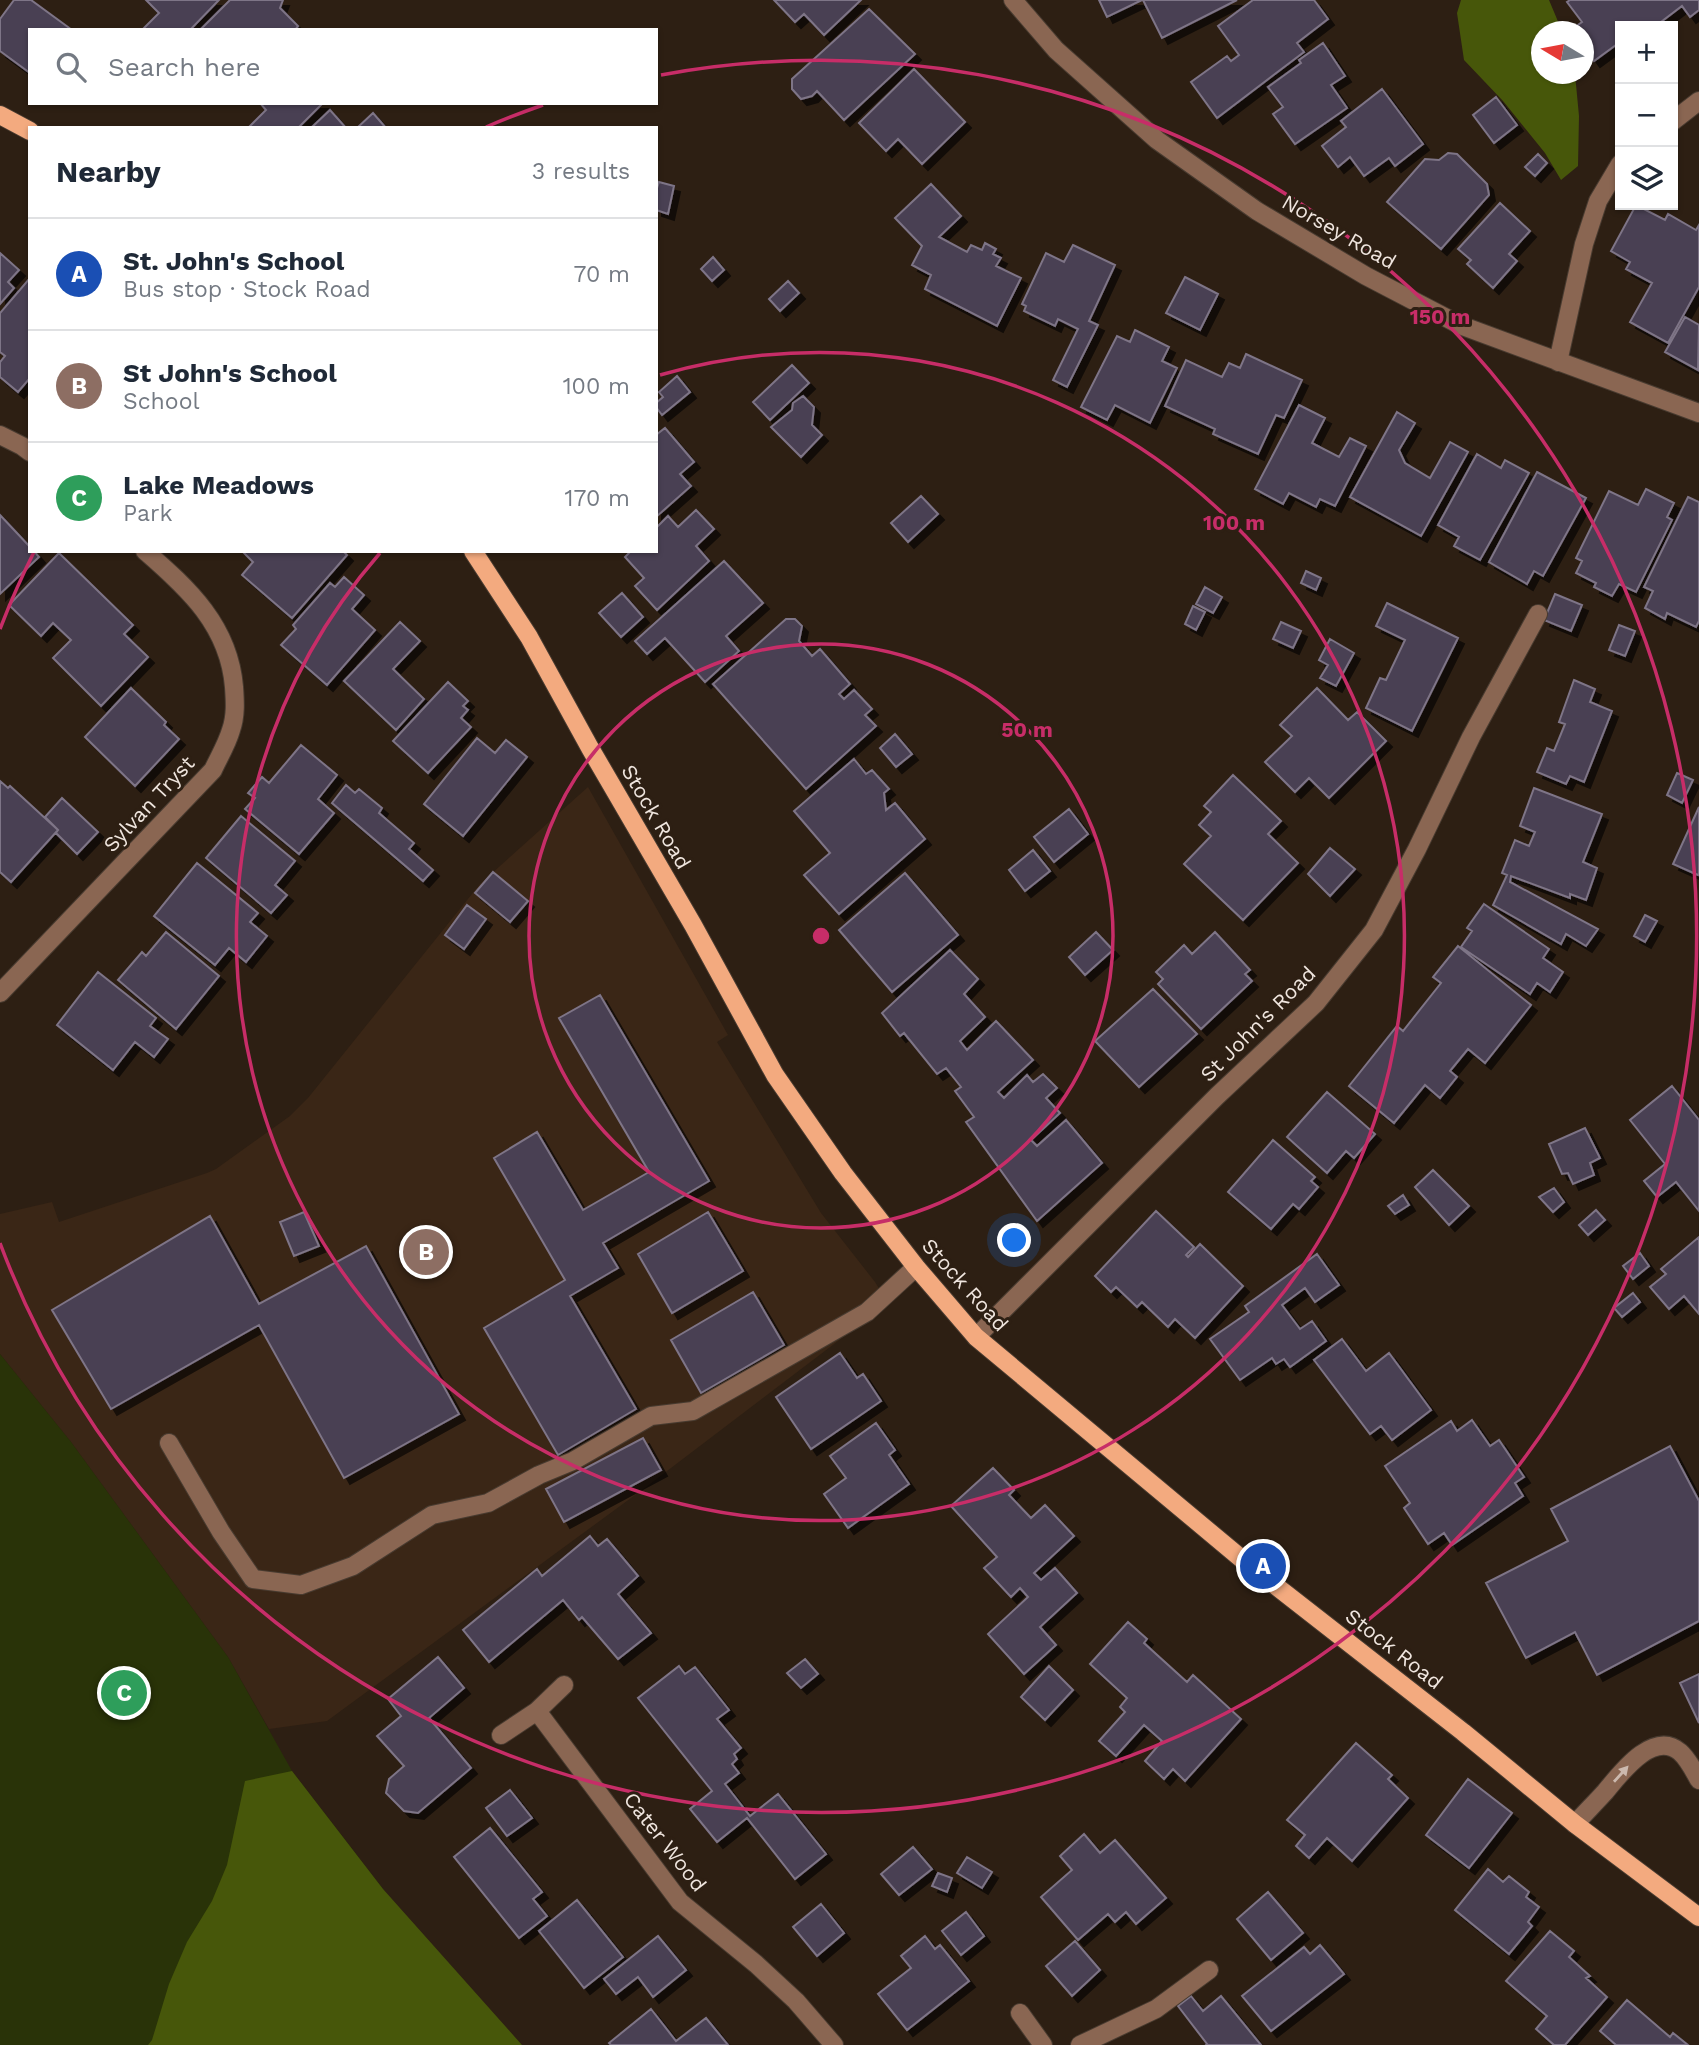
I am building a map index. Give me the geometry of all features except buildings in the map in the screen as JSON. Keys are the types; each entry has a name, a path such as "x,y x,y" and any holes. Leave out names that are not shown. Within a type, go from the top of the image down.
{"main road":[{"path":"0,115 28,130"},
{"name":"Stock Road","path":"474,553 529,636 775,1075 843,1173 916,1267 976,1338 1249,1565 1463,1732 1575,1824 1699,1917"}],"street":[{"name":"Norsey Road","path":"1013,0 1056,50 1157,140 1257,211 1366,276 1460,325 1699,413"},
{"path":"1678,117 1699,101"},
{"path":"1558,362 1584,244 1598,201 1615,172"},
{"path":"0,436 28,451"},
{"name":"Sylvan Tryst","path":"0,993 213,770 232,729 235,705 233,680 226,649 211,617 178,580 147,553"},
{"name":"St John's Road","path":"976,1338 1217,1096 1316,1003 1374,930 1471,737 1538,614"},
{"path":"169,1443 221,1532 253,1579 301,1585 353,1566 432,1515 488,1503 573,1461 651,1416 693,1411 867,1312 916,1267"},
{"path":"501,1735 537,1712 564,1685"},
{"name":"Cater Wood","path":"537,1712 680,1902 756,1964 796,2001 834,2045"},
{"path":"1575,1824 1627,1766 1650,1749 1668,1747 1681,1753 1699,1780"},
{"path":"1080,2045 1156,2009 1209,1970"},
{"path":"1020,2013 1043,2045"}],"shaded area":[{"path":"588,787 728,1035 717,1042 821,1213 875,1282 888,1303 646,1487 327,1721 269,1729 228,1657 71,1442 0,1354 0,1214 52,1202 59,1222 207,1173 290,1116 308,1098 480,884"}],"green space":[{"path":"1461,0 1549,0 1558,21 1531,21 1531,84 1576,84 1579,116 1578,166 1561,180 1545,153 1503,101 1464,60 1457,13"},
{"path":"0,1354 71,1442 228,1657 292,1771 383,1889 230,2045 0,2045"},
{"path":"292,1771 383,1889 522,2045 148,2045 187,1942 212,1901 227,1865 245,1781"}],"place":[{"name":"St John's School","path":"426,1252"},
{"name":"St. John's School","path":"1263,1566"},
{"name":"Lake Meadows","path":"124,1693"}]}
